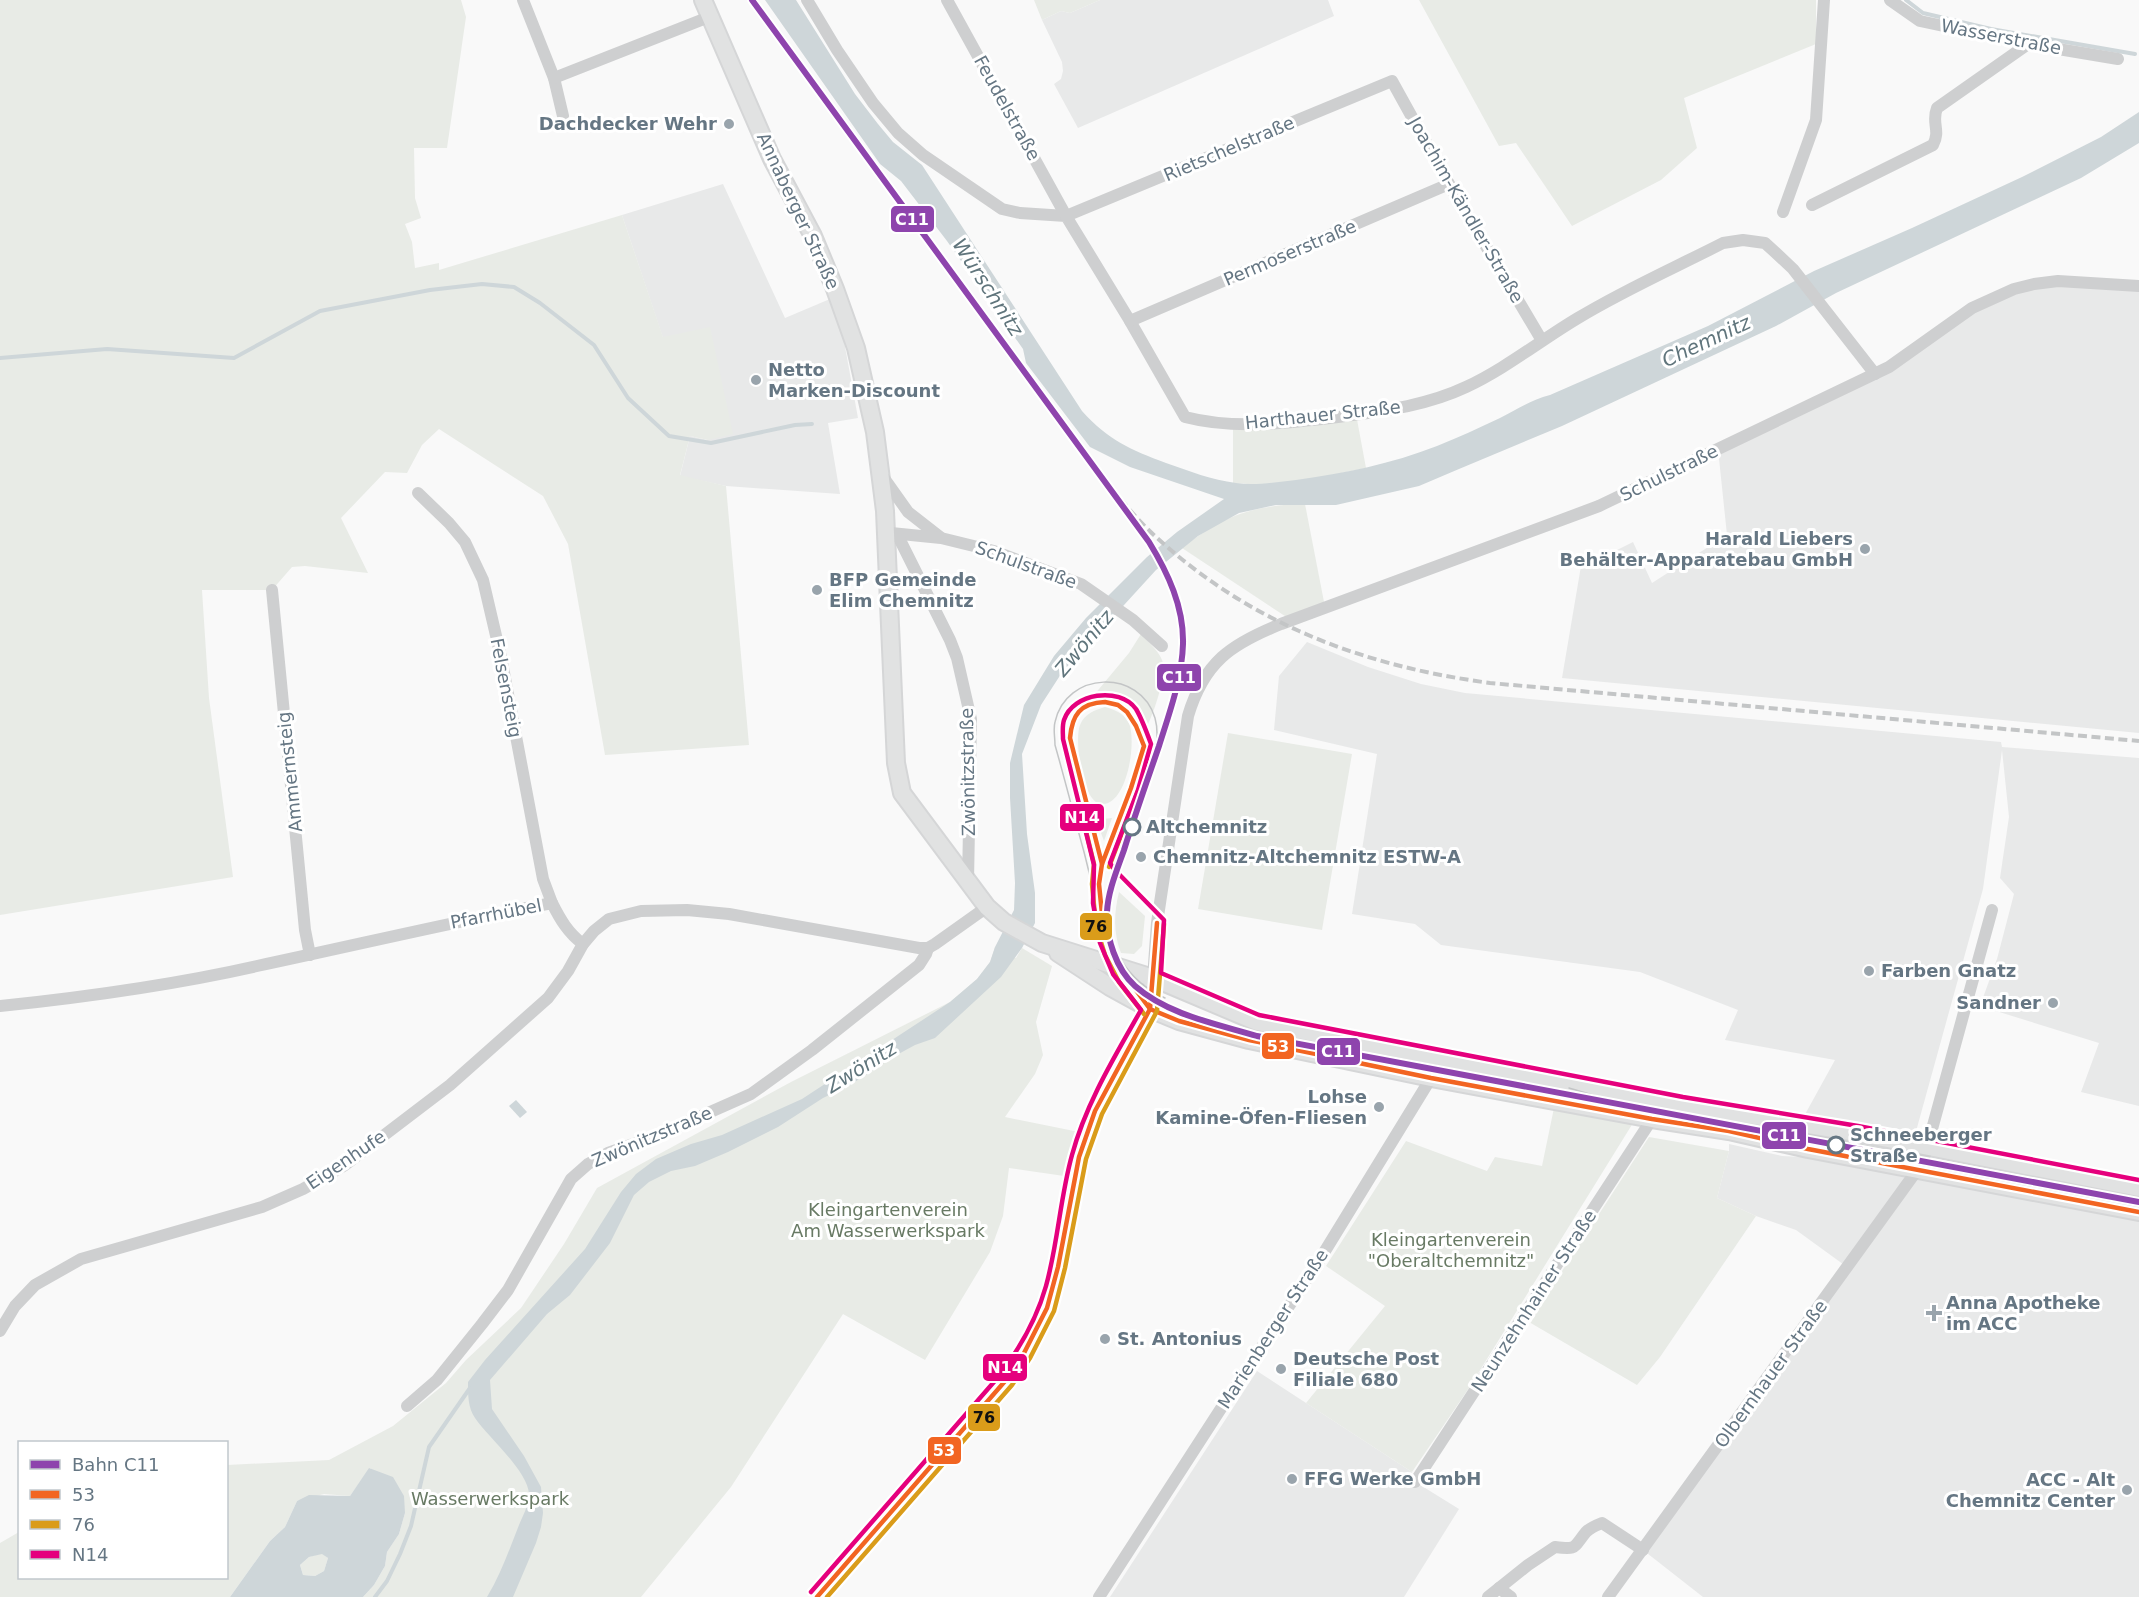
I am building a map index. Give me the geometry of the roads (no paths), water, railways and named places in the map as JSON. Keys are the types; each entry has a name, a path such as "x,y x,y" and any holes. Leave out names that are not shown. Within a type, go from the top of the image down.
{"main road":[{"name":"Annaberger Straße","path":"703,0 772,159 813,236 856,348 875,432 892,533 888,597 896,763 902,794 987,907 1004,922 1150,1009 1179,1021 1230,1035 1431,1078 1729,1131 1808,1149 1923,1160 2139,1188"},
{"name":"Annaberger Straße","path":"1036,940 1153,978 1257,1022 1672,1102 1824,1127 1923,1160 2139,1212"},
{"path":"1006,1380 1023,1355 1047,1308 1058,1267 1079,1157 1095,1111 1150,1009 1153,978"}],"street":[{"path":"524,0 554,78 563,116"},
{"path":"807,0 837,50 873,103 897,133 1002,209 1020,213 1066,216"},
{"name":"Feudelstraße","path":"947,0 1066,216"},
{"path":"1783,212 1816,120 1824,0"},
{"name":"Wasserstraße","path":"1890,0 1920,21 2028,44 2118,59"},
{"path":"554,78 709,17"},
{"path":"1812,205 1934,145 1938,136 1935,115 1937,108 2028,44"},
{"name":"Rietschelstraße","path":"1066,216 1392,81"},
{"name":"Joachim-Kändler-Straße","path":"1392,81 1449,184 1541,339"},
{"name":"Permoserstraße","path":"1130,321 1449,184"},
{"name":"Harthauer Straße","path":"1066,216 1185,417 1209,423 1309,420 1387,411 1428,402 1466,387 1604,302 1723,243 1743,240 1765,243 1792,269 1875,374"},
{"name":"Schulstraße","path":"1153,978 1157,923 1185,732 1192,701 1201,682 1216,662 1229,650 1266,630 1500,541 1578,516 1875,374 1905,357 1972,308 2014,289 2058,282 2139,286"},
{"name":"Schulstraße","path":"881,474 908,512 941,538"},
{"name":"Felsensteig","path":"418,493 465,542 483,580 501,657 543,879 552,903"},
{"name":"Schulstraße","path":"892,533 941,538 994,551 1081,584 1128,616 1162,646"},
{"name":"Zwönitzstraße","path":"892,533 950,640 957,658 971,719 968,882"},
{"name":"Ammernsteig","path":"272,590 305,930 310,955"},
{"name":"Pfarrhübel","path":"0,1006 130,989 256,967 463,920 552,903 573,937 583,944"},
{"path":"583,944 609,919 641,911 687,910 729,914 928,948 987,907"},
{"path":"1923,1160 1992,910"},
{"name":"Eigenhufe","path":"0,1331 15,1306 35,1285 81,1259 262,1207 303,1189 345,1165 450,1085 548,998 568,971 583,944"},
{"name":"Zwönitzstraße","path":"407,1406 437,1380 489,1316 508,1290 571,1179 588,1164 608,1152 656,1136 751,1094 812,1050 919,964 928,948"},
{"name":"Marienberger Straße","path":"1099,1597 1317,1264 1431,1078 1435,1056"},
{"name":"Neunzehnhainer Straße","path":"1415,1482 1652,1119"},
{"name":"Olbernhauer Straße","path":"1608,1597 1923,1160"},
{"path":"1488,1597 1555,1547 1569,1549 1576,1547 1587,1530 1602,1523 1643,1550"},
{"path":"1499,1588 1511,1597"}],"water":[{"path":"765,0 796,0 855,94 893,142 922,165 1082,411 1111,437 1142,453 1201,475 1243,484 1296,480 1350,471 1385,463 1437,446 1492,422 1530,402 1708,326 1814,271 2022,177 2101,137 2139,112 2139,143 2081,178 1836,293 1776,326 1562,426 1419,486 1336,505 1276,505 1239,513 1198,536 1156,570 1061,674 1041,705 1022,754 1027,834 1035,893 1035,923 1022,948 1001,977 935,1038 915,1045 893,1057 778,1127 728,1152 695,1166 671,1171 649,1182 634,1195 610,1243 570,1295 547,1314 490,1380 492,1409 524,1456 541,1487 543,1513 536,1543 513,1597 487,1597 505,1562 526,1510 529,1494 527,1485 515,1465 473,1414 469,1401 468,1382 585,1249 621,1192 636,1174 656,1159 691,1144 722,1135 802,1099 950,1002 977,979 990,962 1014,910 1010,763 1024,705 1054,656 1086,618 1147,557 1177,532 1224,499 1130,467 1090,447 1026,363 1023,349 947,241 901,181 880,164"},
{"path":"516,1100 527,1112 520,1118 509,1106"},
{"path":"369,1468 393,1477 404,1496 405,1513 399,1534 387,1552 385,1566 374,1585 363,1597 230,1597 270,1541 285,1527 297,1501 309,1495 350,1496","holes":["322,1554 328,1558 324,1571 315,1576 303,1575 300,1565 309,1557"]}],"waterway":[{"path":"1906,0 1923,13 1991,29 2135,54"},
{"path":"0,358 107,349 234,358 320,311 430,290 482,284 514,287 540,303 594,345 628,398 669,436 711,443 795,425 812,424"},
{"path":"375,1597 387,1581 411,1526 429,1447 470,1388"}],"tram line":[{"path":"1154,760 1157,739 1155,718 1147,702 1135,690 1120,684 1104,682 1088,685 1073,693 1062,705 1054,725 1055,745 1100,915 1108,936 1130,972 1145,987 1165,998"},
{"path":"1569,1088 1623,1104"}],"railway":[{"path":"1095,468 1156,537 1192,568 1230,594 1270,617 1311,636 1398,665 1490,683 2139,741"}],"rail line":[{"name":"C11","path":"752,0 1149,542 1174,591 1183,630 1178,683 1113,881 1107,912 1110,942 1122,971 1135,986 1148,996 1178,1011 1257,1036 2139,1202"}],"place":[{"name":"Dachdecker Wehr","path":"729,124"},
{"name":"Netto Marken-Discount","path":"756,380"},
{"name":"Harald Liebers Behälter-Apparatebau GmbH","path":"1865,549"},
{"name":"BFP Gemeinde Elim Chemnitz","path":"817,590"},
{"name":"Altchemnitz","path":"1132,827"},
{"name":"Chemnitz-Altchemnitz ESTW-A","path":"1141,857"},
{"name":"Farben Gnatz","path":"1869,971"},
{"name":"Sandner","path":"2053,1003"},
{"name":"Lohse Kamine-Öfen-Fliesen","path":"1379,1107"},
{"name":"Schneeberger Straße","path":"1836,1145"},
{"name":"Anna Apotheke im ACC","path":"1934,1313"},
{"name":"St. Antonius","path":"1105,1339"},
{"name":"Deutsche Post Filiale 680","path":"1281,1369"},
{"name":"FFG Werke GmbH","path":"1292,1479"},
{"name":"ACC - Alt Chemnitz Center","path":"2127,1490"}],"water label":[{"name":"Würschnitz","path":"988,287"},
{"name":"Chemnitz","path":"1706,341"},
{"name":"Zwönitz","path":"1084,643"},
{"name":"Zwönitz","path":"861,1067"}],"park label":[{"name":"Kleingartenverein Am Wasserwerkspark","path":"888,1220"},
{"name":"Kleingartenverein \"Oberaltchemnitz\"","path":"1451,1250"},
{"name":"Wasserwerkspark","path":"490,1499"}]}
